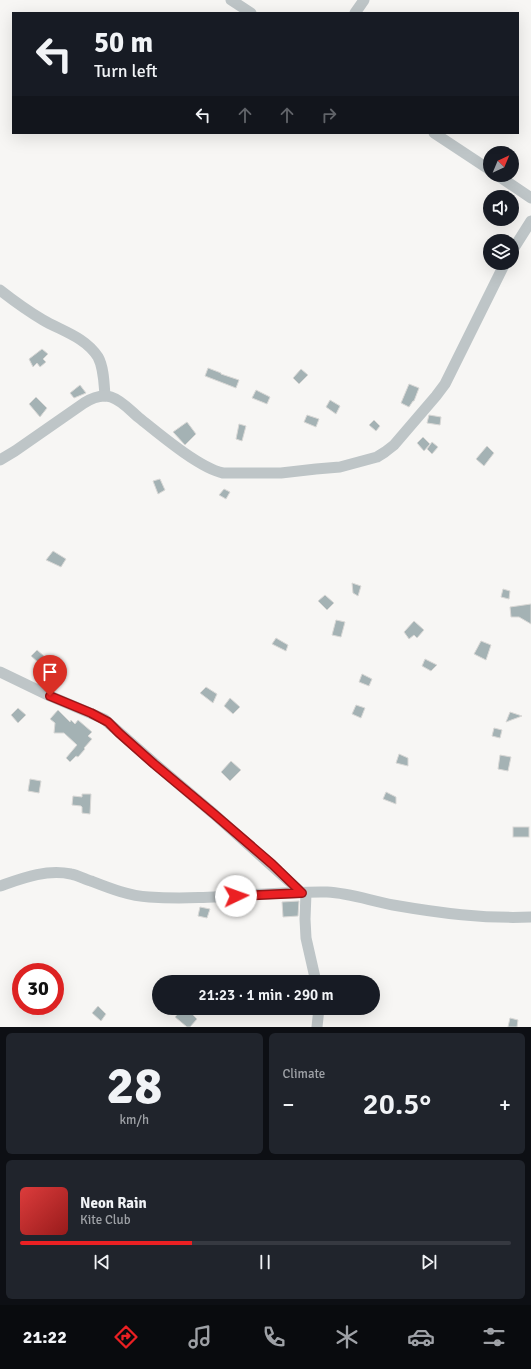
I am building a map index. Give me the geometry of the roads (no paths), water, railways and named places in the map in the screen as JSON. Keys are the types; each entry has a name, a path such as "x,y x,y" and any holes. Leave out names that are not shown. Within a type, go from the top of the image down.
{"street":[{"path":"356,12 364,0"},
{"path":"237,2 250,12"},
{"path":"436,134 483,165"},
{"path":"507,182 531,198"},
{"path":"519,240 531,220"},
{"path":"0,460 84,403 93,398 104,396 111,397 120,402 160,435 216,472 281,473 340,467 363,462 385,452 394,445 436,396 450,373 502,270"},
{"path":"0,290 44,320 72,334 91,349 98,357 101,365 104,396"},
{"path":"0,672 50,696 104,719 304,893 306,938 314,975"},
{"path":"0,886 32,875 59,872 72,874 128,894 147,897 205,897 329,892 369,899 390,905 466,916 497,918 531,917"},
{"path":"317,1027 318,1015"}]}
